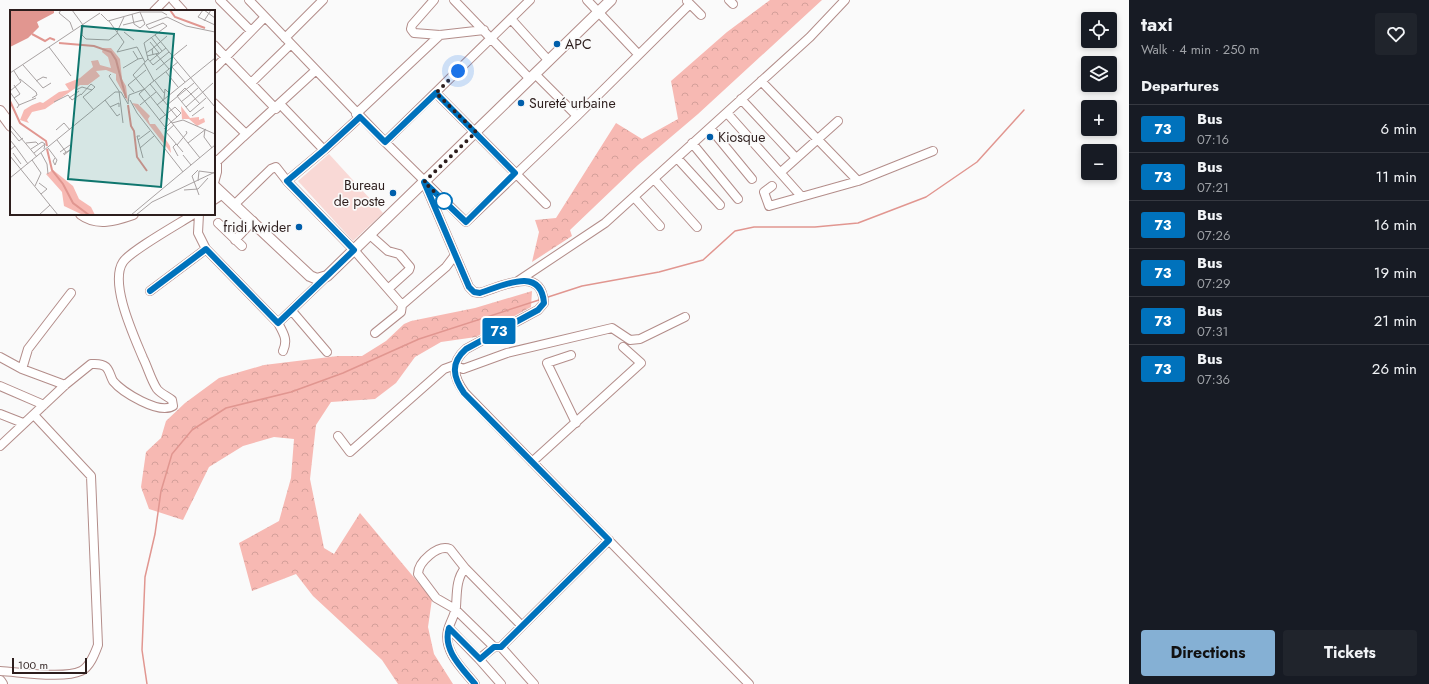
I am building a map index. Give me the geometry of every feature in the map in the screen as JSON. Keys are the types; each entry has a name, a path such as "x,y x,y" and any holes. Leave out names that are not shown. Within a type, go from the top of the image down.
{"main road":[{"path":"215,187 235,204 310,276 317,279 327,276 612,0"},
{"path":"0,110 10,125"},
{"path":"83,215 98,221 115,220 130,215"}],"street":[{"path":"155,10 165,0"},
{"path":"173,0 182,10"},
{"path":"220,0 251,31"},
{"path":"249,0 358,115 466,222 515,173 577,116 688,2 701,15"},
{"path":"251,83 323,0"},
{"path":"434,0 412,25 412,29 418,34 440,35 484,30"},
{"path":"454,0 491,39 577,116"},
{"path":"587,0 600,12 638,54"},
{"path":"424,182 469,287 474,292 480,293 517,281 605,223 810,37 845,0"},
{"path":"385,142 491,39 527,1"},
{"path":"215,68 265,17"},
{"path":"511,19 549,61"},
{"path":"287,181 324,150 440,35"},
{"path":"215,45 251,83 278,106 324,150"},
{"path":"215,179 217,172 215,162 316,70"},
{"path":"761,81 858,181"},
{"path":"436,93 546,204"},
{"path":"741,99 796,158"},
{"path":"215,104 246,134 243,137"},
{"path":"727,113 801,196"},
{"path":"781,172 838,121"},
{"path":"710,128 752,180"},
{"path":"692,144 738,199"},
{"path":"772,186 764,192 769,206 782,204 801,196 858,181 933,151"},
{"path":"677,158 720,205"},
{"path":"235,204 271,169 276,167 287,181 354,250 402,305"},
{"path":"654,179 698,227"},
{"path":"215,199 223,194"},
{"path":"634,197 660,226"},
{"path":"0,446 87,366 102,364 108,370 113,381 124,390 156,408 167,409 173,406 172,400 158,389 130,326 122,301 119,275 120,267 124,260 136,250 192,215"},
{"path":"199,215 198,233 206,249 278,323 284,334 286,344 283,352"},
{"path":"235,240 253,221"},
{"path":"218,223 242,246"},
{"path":"370,235 388,251 399,254 409,265 409,270 388,289"},
{"path":"150,291 206,249"},
{"path":"376,333 400,312 402,305 446,267 455,255"},
{"path":"278,323 327,276"},
{"path":"517,281 530,281 538,285 543,293 544,303 538,310 466,349 458,356 455,365 458,384 464,393 749,684"},
{"path":"22,369 28,349 71,293"},
{"path":"292,311 327,352"},
{"path":"455,365 463,369 507,353 612,328 630,340 640,339 685,317"},
{"path":"532,462 641,363 623,347"},
{"path":"571,355 547,363 576,423"},
{"path":"0,357 22,369 65,385"},
{"path":"338,436 350,452 444,370 455,365"},
{"path":"0,386 44,405"},
{"path":"0,414 23,424"},
{"path":"0,671 67,675 83,671 94,657 98,645 91,476 34,415"},
{"path":"480,659 522,626 609,540"},
{"path":"522,626 464,568 454,553 446,547 438,549 420,566 418,571 422,581 436,598 455,610 497,647 534,684"},
{"path":"464,568 458,579 455,610 449,628 447,643 454,658 475,684"},
{"path":"449,628 480,659 501,684"}],"green space":[{"path":"770,0 822,0 698,114 638,165 570,230 572,236 532,262 539,232 535,220 556,218 616,123 642,139 678,119 671,81 727,32"},
{"path":"532,291 531,307 476,337 441,342 415,357 396,383 375,399 331,402 316,425 310,479 324,548 334,554 360,513 432,599 428,627 434,654 453,684 398,684 382,660 313,596 296,574 252,591 239,543 279,521 291,478 294,439 274,437 243,446 209,467 183,520 149,509 141,487 146,452 161,438 166,421 185,403 219,378 264,365 338,356 362,356 386,341 404,324 411,321 475,308"}],"shaded area":[{"path":"329,154 383,213 353,241 298,181"}],"waterway":[{"path":"545,298 582,286 659,272 703,260 735,231 754,227 815,227 858,223 926,197 977,162 1024,110"},
{"path":"147,684 142,650 145,577 155,534 161,491 172,454 192,430 226,408 291,392 343,373 419,339 539,300"}],"bus line":[{"name":"73","path":"150,291 206,249 278,323 354,250 287,181 360,117 385,142 436,93 515,173 466,222 424,182 469,287 474,292 480,293 517,281 530,281 538,285 543,293 544,303 538,310 466,349 458,356 455,365 456,377 458,384 464,393 609,540 501,647 494,647 480,659 449,628 447,643 449,648 454,658 475,684"}],"place":[{"name":"APC","path":"557,44"},
{"name":"Sureté urbaine","path":"521,103"},
{"name":"Kiosque","path":"710,137"},
{"name":"Bureau de poste","path":"393,193"},
{"name":"fridi kwider","path":"299,227"}],"route":[{"path":"444,201 445,202 424,182 476,132 436,93 458,71"}]}
